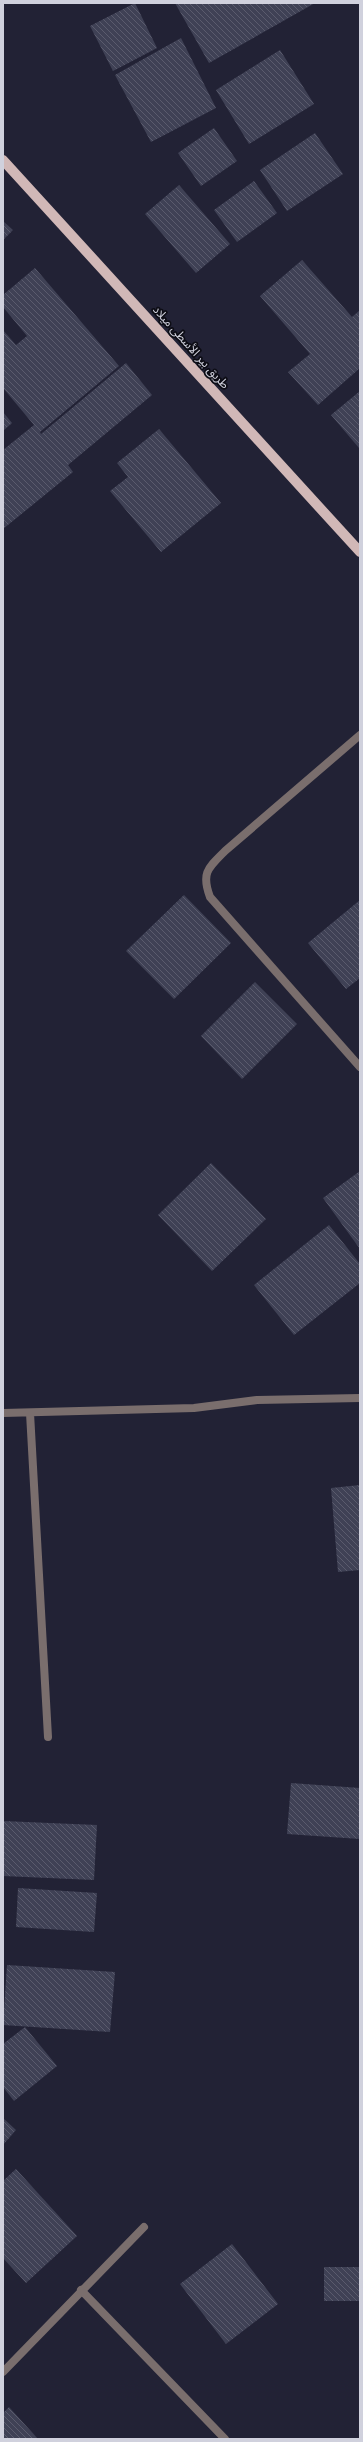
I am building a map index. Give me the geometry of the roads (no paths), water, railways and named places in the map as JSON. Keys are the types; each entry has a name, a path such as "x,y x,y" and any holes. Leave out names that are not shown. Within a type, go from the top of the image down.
{"main road":[{"name":"طريق بير الأسطى ميلاد","path":"3,160 360,552"}],"street":[{"path":"360,735 225,851 208,868 205,884 210,897 360,1067"},
{"path":"3,1413 194,1408 257,1400 360,1398"},
{"path":"30,1413 48,1737"},
{"path":"3,2372 81,2290 144,2227"},
{"path":"81,2290 225,2439"}]}
